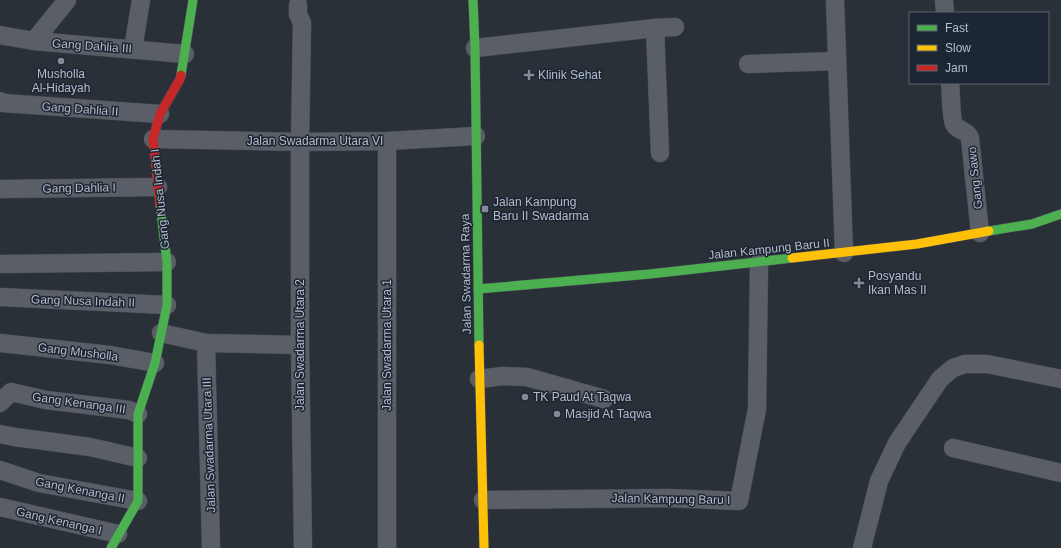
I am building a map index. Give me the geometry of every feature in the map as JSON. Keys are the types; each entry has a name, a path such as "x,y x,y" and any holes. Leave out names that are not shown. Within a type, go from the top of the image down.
{"street":[{"path":"34,41 66,0"},
{"path":"133,48 141,0"},
{"name":"Gang Nusa Indah I","path":"138,501 138,414 155,363 167,305 167,262 153,139 160,114 180,79 193,0"},
{"name":"Jalan Swadarma Raya","path":"472,0 475,48 479,380 484,548"},
{"path":"835,0 844,253"},
{"path":"944,0 945,12"},
{"name":"Jalan Swadarma Utara 2","path":"298,5 298,14 302,23 300,142 300,346 303,548"},
{"path":"475,48 675,27"},
{"path":"655,28 660,154"},
{"name":"Gang Dahlia III","path":"0,35 34,41 133,48 185,54"},
{"path":"748,64 837,61"},
{"name":"Gang Sawo","path":"950,84 953,122 958,128 969,134 970,138 980,233"},
{"name":"Gang Dahlia II","path":"0,101 3,103 160,114"},
{"name":"Jalan Swadarma Utara VI","path":"153,139 300,142 387,141 476,136"},
{"name":"Jalan Swadarma Utara 1","path":"387,141 387,548"},
{"name":"Gang Dahlia I","path":"0,188 158,187"},
{"name":"Jalan Kampung Baru II","path":"478,288 650,274 759,263 917,244 1032,224 1061,214"},
{"name":"Gang Nusa Indah I","path":"0,264 167,262"},
{"name":"Jalan Kampung Baru I","path":"483,500 668,498 739,500 757,409 759,263"},
{"name":"Gang Nusa Indah II","path":"0,298 167,305"},
{"path":"161,333 206,343 300,346"},
{"name":"Gang Musholla","path":"0,343 110,355 155,363"},
{"name":"Jalan Swadarma Utara III","path":"206,343 211,548"},
{"path":"862,548 878,481 897,443 940,379 953,368 965,364 987,364 1061,379"},
{"path":"479,380 507,376 527,377 604,398"},
{"name":"Gang Kenanga III","path":"0,403 11,392 46,400 129,410 138,414"},
{"path":"0,434 90,447 138,458"},
{"path":"952,448 1061,473"},
{"name":"Gang Kenanga II","path":"0,470 39,483 138,501"},
{"path":"114,541 138,501"},
{"name":"Gang Kenanga I","path":"0,507 114,541"}],"traffic: fast":[{"path":"181,75 193,0"},
{"path":"473,0 479,345"},
{"path":"111,548 138,501 138,414 155,363 167,305 167,262 160,204"},
{"path":"989,231 1032,224 1061,214"},
{"path":"478,289 650,274 792,258"}],"traffic: slow":[{"path":"792,258 917,244 989,231"},
{"path":"479,345 484,548"}],"traffic: jam":[{"path":"160,204 153,139 160,114 181,75"}],"place":[{"name":"Musholla Al-Hidayah","path":"61,61"},
{"name":"Klinik Sehat","path":"529,75"},
{"name":"Jalan Kampung Baru II Swadarma","path":"485,209"},
{"name":"Posyandu Ikan Mas II","path":"859,283"},
{"name":"TK Paud At Taqwa","path":"525,397"},
{"name":"Masjid At Taqwa","path":"557,414"}]}
